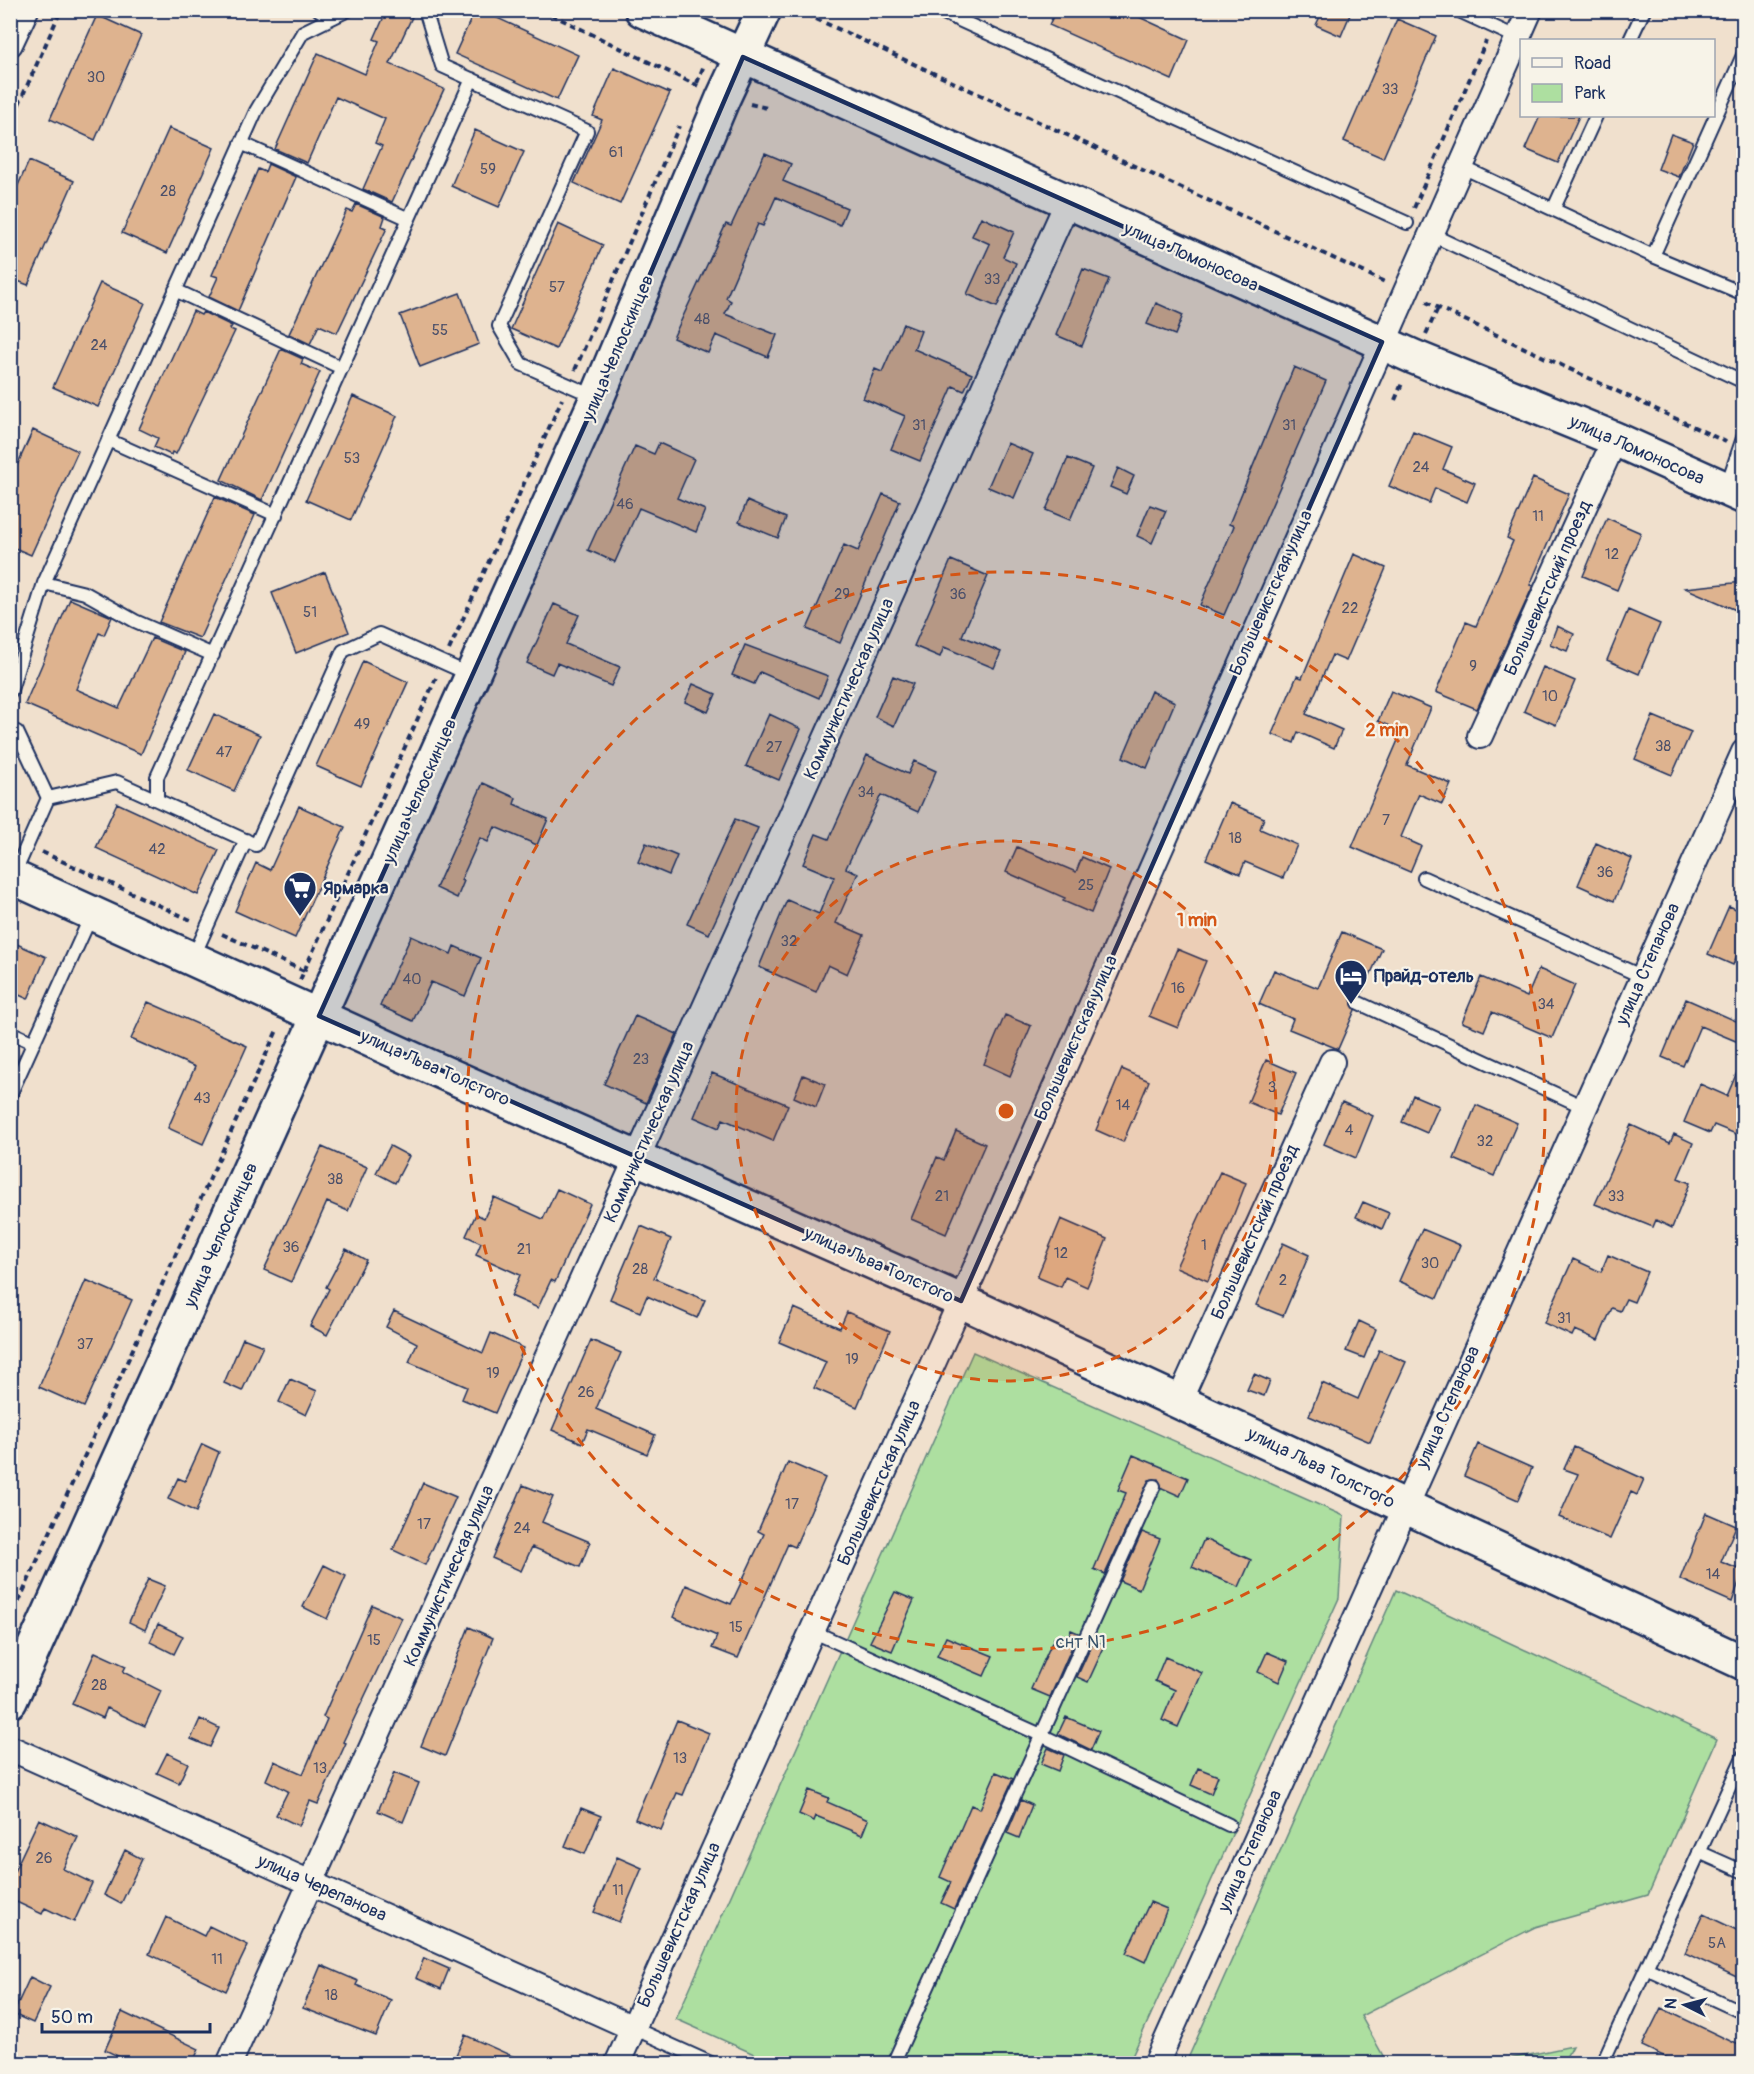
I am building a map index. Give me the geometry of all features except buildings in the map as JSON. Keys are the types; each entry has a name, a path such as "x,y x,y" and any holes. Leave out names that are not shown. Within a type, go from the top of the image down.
{"street":[{"path":"10,44 26,10"},
{"name":"улица Ломоносова","path":"642,10 713,44 1382,342 1615,439 1735,493"},
{"name":"улица Челюскинцев","path":"10,1701 319,1016 457,670 583,392 710,92 743,57 764,10"},
{"name":"Большевистская улица","path":"616,2064 961,1301 1530,10"},
{"name":"Коммунистическая улица","path":"230,2064 1068,201"},
{"name":"Большевистский проезд","path":"1480,736 1615,439"},
{"name":"улица Степанова","path":"1155,2064 1743,752"},
{"name":"улица Льва Толстого","path":"11,877 961,1301 1743,1663"},
{"name":"Большевистский проезд","path":"1179,1401 1332,1062"},
{"name":"улица Черепанова","path":"10,1748 633,2028"}],"lane":[{"path":"320,10 334,17"},
{"path":"10,693 44,583 256,111 303,32 348,10"},
{"path":"425,10 442,66 587,131 499,326 521,364 583,392"},
{"path":"937,10 1407,223"},
{"path":"1457,10 1518,38"},
{"path":"1630,39 1644,10"},
{"path":"1715,116 1743,53"},
{"path":"157,800 158,777 472,79"},
{"path":"1554,208 1596,117"},
{"path":"1653,256 1715,117"},
{"path":"242,143 409,219"},
{"path":"1460,166 1653,256 1743,294"},
{"path":"1430,234 1743,382"},
{"path":"176,290 342,368"},
{"path":"1735,493 1737,448 1743,435"},
{"path":"108,440 276,515"},
{"path":"44,583 85,593 135,621 213,655"},
{"path":"48,798 117,782 256,845 343,651 379,634 457,670"},
{"path":"10,729 17,732 48,798 11,877"},
{"path":"193,959 246,840"},
{"path":"1424,878 1643,977"},
{"path":"10,1095 93,914"},
{"path":"1359,1002 1584,1107"},
{"path":"10,1032 34,1044"},
{"path":"893,2064 1154,1486"},
{"path":"812,1631 1041,1735 1229,1825"},
{"path":"1602,2064 1743,1755"},
{"path":"1699,1852 1743,1872"},
{"path":"1646,1968 1743,2013"},
{"path":"633,2028 712,2064"}],"path":[{"path":"10,124 61,10"},
{"path":"542,10 710,92 767,108"},
{"path":"797,10 1405,291 1737,448"},
{"path":"1407,223 1492,27"},
{"path":"710,92 713,44"},
{"path":"692,96 710,92"},
{"path":"10,1621 304,971 457,670 583,392 682,117"},
{"path":"27,845 304,971"}],"highlighted area":[{"path":"743,57 1382,342 961,1301 319,1016 597,398"}],"green space":[{"name":"снт N1","path":"973,1352 1344,1516 1339,1598 1129,2063 774,2063 676,2019"},
{"path":"1396,1590 1717,1739 1648,1895 1535,1927 1361,2016 1387,2063 1186,2063"},
{"path":"1572,2046 1563,2063 1490,2063"}],"place":[{"name":"Ярмарка","path":"300,917"},
{"name":"Прайд-отель","path":"1351,1005"}]}
